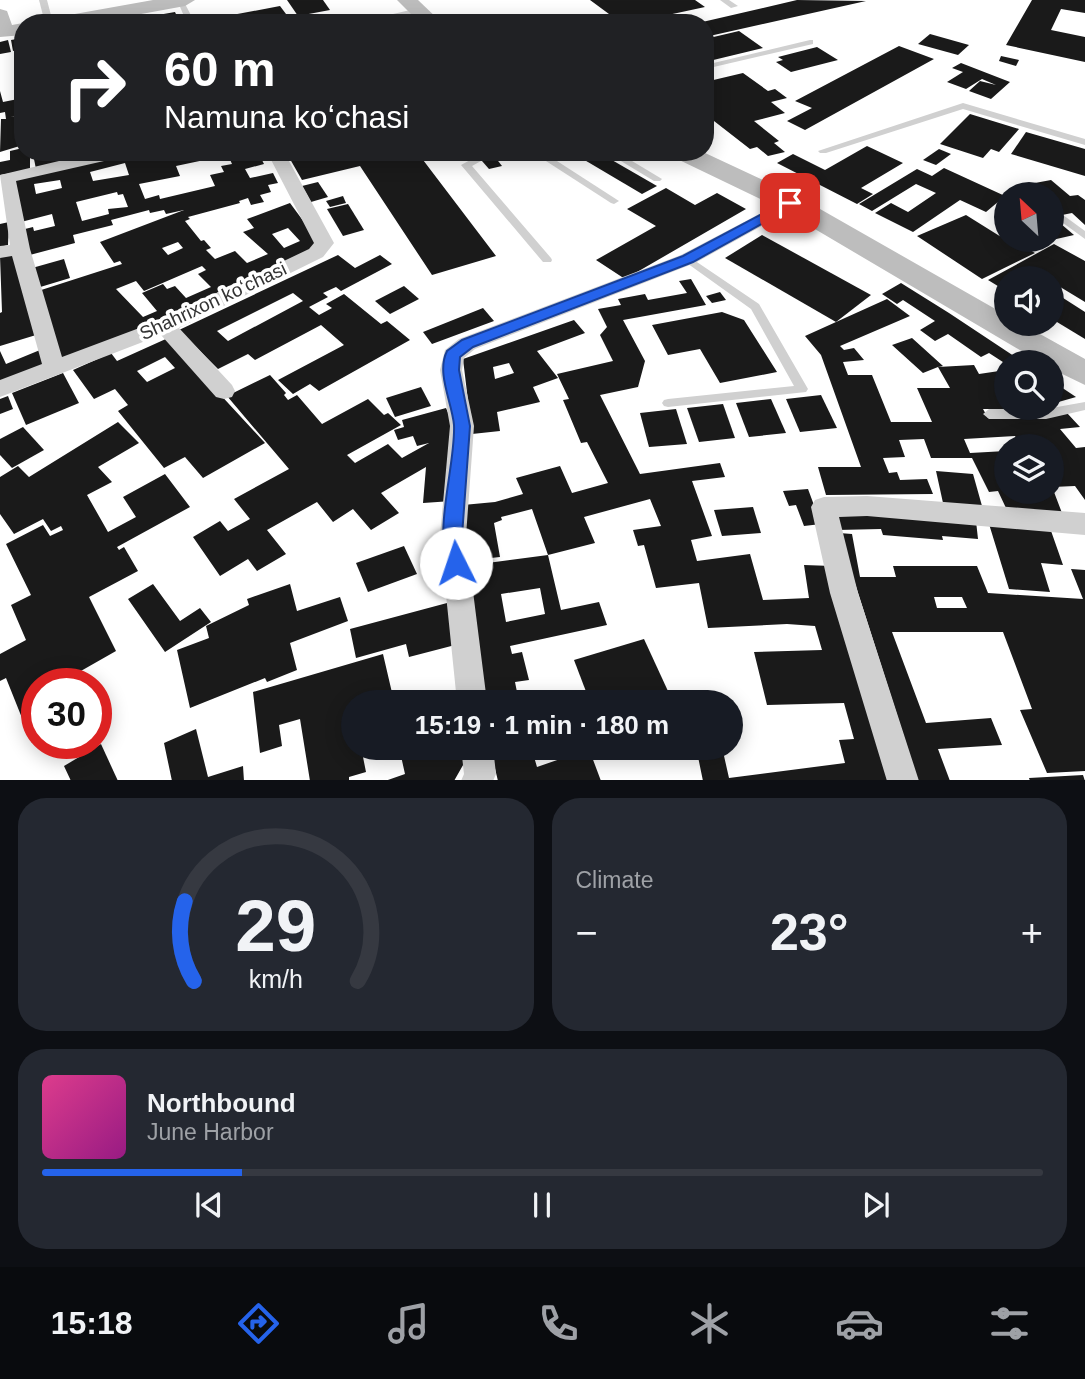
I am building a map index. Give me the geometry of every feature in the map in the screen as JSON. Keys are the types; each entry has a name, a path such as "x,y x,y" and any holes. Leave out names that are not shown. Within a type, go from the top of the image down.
{"main road":[{"path":"107,14 177,1"},
{"path":"701,161 790,203 1083,371"}],"street":[{"path":"54,367 10,251 7,178 81,161"},
{"name":"Shahrixon koʻchasi","path":"0,389 164,326 316,253 324,243 280,161"},
{"path":"470,690 453,536 462,426 451,370 453,355 467,344 688,259 790,203"},
{"path":"164,326 224,391"},
{"path":"903,780 844,593 824,507 867,506 1085,524"},
{"path":"477,780 480,774 478,760"}],"lane":[{"path":"724,0 734,6"},
{"path":"714,65 810,42"},
{"path":"823,150 963,106 1085,142"},
{"path":"474,161 466,165 547,260"},
{"path":"550,161 614,201"},
{"path":"626,161 657,179"},
{"path":"1064,219 1085,236"},
{"path":"668,403 802,389 755,307 688,259"},
{"path":"989,414 1045,414 1085,406"}],"building":[{"path":"287,0 323,0 330,10 309,14 297,14"},
{"path":"590,0 695,0 705,7 672,14 609,14"},
{"path":"797,0 866,1 714,35 714,19"},
{"path":"1032,0 1085,0 1085,13 1061,9 1051,30 1085,37 1085,62 1006,45"},
{"path":"280,6 286,14 237,14"},
{"path":"739,31 763,48 714,60 714,37"},
{"path":"930,34 969,45 958,55 918,44"},
{"path":"8,40 11,52 0,54 0,42"},
{"path":"899,46 934,59 805,130 787,121 812,108 795,101"},
{"path":"817,47 838,60 791,72 776,62 783,60 778,57"},
{"path":"1001,56 1019,60 1016,66 999,61"},
{"path":"961,63 1010,82 991,99 969,91 980,81 996,85 982,79 966,89 947,82 963,72 952,68"},
{"path":"743,73 768,91 775,89 787,98 771,102 785,113 754,121 779,141 774,143 785,152 768,156 757,147 750,149 714,121 714,80"},
{"path":"0,91 3,102 14,100 14,116 11,117 14,117 14,148 0,152 1,119 6,119 5,112 0,113"},
{"path":"970,114 1019,129 999,152 991,149 983,158 940,144"},
{"path":"1026,132 1085,149 1085,176 1011,154"},
{"path":"867,146 903,163 861,188 873,194 857,204 777,163 793,154 825,170"},
{"path":"939,149 951,154 936,165 923,160"},
{"path":"14,150 14,161 30,161 30,170 0,175 0,162 10,160 10,151"},
{"path":"34,161 67,161 36,169"},
{"path":"87,161 200,161 176,166 180,176 139,184 145,199 159,195 160,199 215,186 210,175 224,172 221,166 232,164 231,161 262,161 264,164 245,169 250,178 273,173 278,183 268,185 271,192 260,195 264,202 251,205 248,198 239,201 240,203 188,217 190,219 185,221 201,241 204,240 211,248 206,250 215,259 235,251 247,263 268,254 243,232 254,228 247,219 290,203 321,245 123,336 60,360 35,292 122,264 120,261 114,263 100,242 184,210 166,214 164,210 150,213 149,210 111,220 113,225 73,235 75,243 26,256 21,230 33,227 34,231 55,226 52,214 21,222 11,179","holes":["125,163 129,175 93,181 90,172","60,180 62,188 36,194 34,184","117,192 118,195 123,194 128,207 108,209 109,214 82,221 76,202","288,228 300,241 284,248 272,234","178,242 183,248 168,255 162,248","202,266 206,270 198,274 211,287 186,298 175,286 167,289 163,284 142,293 157,311 143,317 116,289 136,281 144,291"]},
{"path":"291,161 424,161 496,256 432,275 360,166 302,180"},
{"path":"482,161 498,161 502,166 489,169"},
{"path":"586,161 614,161 657,186 642,194"},
{"path":"944,168 994,191 994,205 986,212 960,200 913,232 875,213 891,203 908,212 936,193 916,184 872,211 859,204 917,169 932,176"},
{"path":"318,182 328,197 311,202 302,186"},
{"path":"666,188 695,205 717,193 746,209 625,279 596,260 656,226 627,209"},
{"path":"1064,191 1070,196 1078,195 1085,200 1085,225 1072,213 1064,215"},
{"path":"343,196 346,203 330,207 326,201"},
{"path":"348,204 364,230 343,236 327,209"},
{"path":"966,215 994,232 994,252 1035,253 1008,266 994,266 994,273 982,279 917,236"},
{"path":"9,222 8,245 0,247 0,224"},
{"path":"1064,226 1074,235 1064,237"},
{"path":"762,235 871,295 836,322 725,258"},
{"path":"1064,249 1085,261 1085,302 1064,289 1064,266 1014,266 1039,252 1064,252"},
{"path":"16,253 36,335 0,346 0,256"},
{"path":"338,255 355,268 380,255 392,264 341,291 336,287 323,293 328,297 309,307 319,315 332,308 326,304 344,294 381,324 387,321 410,340 319,391 310,384 293,394 278,380 344,345 321,325 255,360 248,354 218,369 179,330","holes":["293,293 303,301 228,341 217,331"]},
{"path":"64,259 70,278 37,288 32,268"},
{"path":"691,279 706,305 623,320 645,361 638,387 600,395 640,474 720,463 725,477 692,481 712,536 691,540 697,561 750,554 763,600 809,598 804,565 832,566 891,780 703,780 699,760 725,760 729,778 845,763 839,740 854,739 844,703 767,705 754,652 822,650 815,626 787,624 708,628 699,583 656,588 644,545 638,546 633,530 661,526 650,499 584,517 595,543 548,555 532,509 501,517 502,520 494,523 500,557 463,561 463,505 495,502 523,494 516,478 560,466 572,493 608,483 587,442 581,443 563,400 569,399 557,374 613,361 600,335 607,327 598,309 621,305 618,299 645,294 648,300 687,293 679,281"},
{"path":"901,283 1005,350 994,350 994,356 989,353 981,357 948,334 935,341 920,330 935,321 903,300 897,304 882,294"},
{"path":"404,286 419,299 390,314 375,301"},
{"path":"720,292 726,300 712,303 706,296"},
{"path":"887,299 910,316 840,346 844,350 854,348 864,360 843,362 848,375 872,375 891,422 932,422 917,388 950,388 938,367 974,365 979,374 994,372 994,409 983,409 988,418 1064,420 1064,413 1067,413 1080,427 1060,429 1076,448 1085,447 1085,500 1075,486 1064,486 1064,434 994,434 994,437 964,439 970,453 994,452 994,491 989,492 972,458 931,458 924,439 899,440 905,457 883,458 889,473 897,472 900,480 927,479 933,494 826,495 818,467 861,467 821,355 805,336"},
{"path":"1064,299 1085,312 1085,339 1064,326"},
{"path":"483,308 494,321 432,344 423,332"},
{"path":"722,312 744,320 777,372 720,383 700,349 668,355 652,325"},
{"path":"574,320 585,333 537,351 558,378 533,387 540,402 497,412 500,431 472,434 463,359","holes":["509,363 514,373 495,379 493,367"]},
{"path":"168,338 265,443 203,478 185,457 164,468 118,411 128,405 115,389 94,399 73,370 111,353 117,361","holes":["165,357 175,368 147,382 137,371"]},
{"path":"912,338 943,366 923,373 892,345"},
{"path":"40,350 47,365 0,383 0,351 6,364"},
{"path":"63,373 79,403 26,425 12,393"},
{"path":"270,375 286,393 284,395 288,400 297,395 322,424 368,399 384,415 388,413 401,425 347,455 355,463 388,444 402,458 429,443 417,446 413,436 398,440 394,430 404,427 402,420 446,408 457,434 452,501 423,503 426,467 381,493 399,513 371,530 353,509 333,522 317,502 267,530 286,554 257,571 248,559 220,576 193,537 220,521 228,531 250,519 234,499 289,469 227,396"},
{"path":"421,387 431,406 395,417 386,398"},
{"path":"1064,389 1076,397 1064,400"},
{"path":"821,395 837,428 800,432 786,399"},
{"path":"8,396 13,409 0,414 0,399"},
{"path":"771,399 786,433 749,437 736,403"},
{"path":"723,404 735,438 699,442 687,408"},
{"path":"676,409 687,444 649,447 640,413"},
{"path":"118,422 139,443 98,467 112,482 87,495 108,532 136,517 123,497 165,474 190,507 117,547 119,550 124,547 138,571 89,597 116,651 86,668 21,668 21,716 6,678 0,681 0,654 26,640 11,605 31,595 6,544 43,525 50,536 63,530 61,526 51,531 43,519 14,534 0,514 0,477 18,466 29,477"},
{"path":"23,427 44,450 12,468 0,455 0,439"},
{"path":"936,471 973,474 982,506 943,503"},
{"path":"808,489 821,524 804,526 796,505 789,506 783,491"},
{"path":"1004,504 1059,504 1062,513 1006,508"},
{"path":"753,507 761,533 722,536 714,510"},
{"path":"831,511 976,521 978,539 942,536 943,540 883,535 881,529 837,530"},
{"path":"989,524 1050,528 1063,565 1041,563 1050,592 1009,589"},
{"path":"839,533 852,534 860,577 896,577 893,566 977,566 988,593 1083,599 1071,569 1085,570 1085,771 1047,773 1020,710 1032,709 1003,632 892,632 926,723 991,718 1002,745 938,749 950,780 918,780","holes":["934,597 962,597 967,608 937,608"]},
{"path":"404,546 417,574 368,592 356,563"},
{"path":"548,555 561,610 599,602 607,625 510,646 512,654 522,652 529,680 515,682 517,690 482,690 465,566","holes":["540,588 545,614 506,622 501,594"]},
{"path":"153,584 180,621 200,608 211,622 165,652 128,599"},
{"path":"290,584 297,611 340,597 348,621 290,643 297,670 267,682 265,678 190,708 177,650 209,638 206,626 249,605 247,599"},
{"path":"447,603 459,644 409,657 406,644 356,658 350,629"},
{"path":"644,639 667,690 585,690 574,660"},
{"path":"383,654 391,690 341,690 341,760 364,760 366,772 349,777 349,780 310,780 300,719 279,725 282,746 260,753 253,692"},
{"path":"196,729 208,777 243,766 244,780 172,780 164,743"},
{"path":"76,759 108,759 118,780 71,780 64,766"},
{"path":"402,760 466,760 455,780 388,780 405,774"},
{"path":"493,760 535,760 537,767 557,760 593,760 601,780 498,780"},
{"path":"1083,775 1085,780 1030,780 1029,778"}],"route":[{"path":"456,563 453,536 462,426 451,370 453,355 467,344 688,259 790,203"}]}
